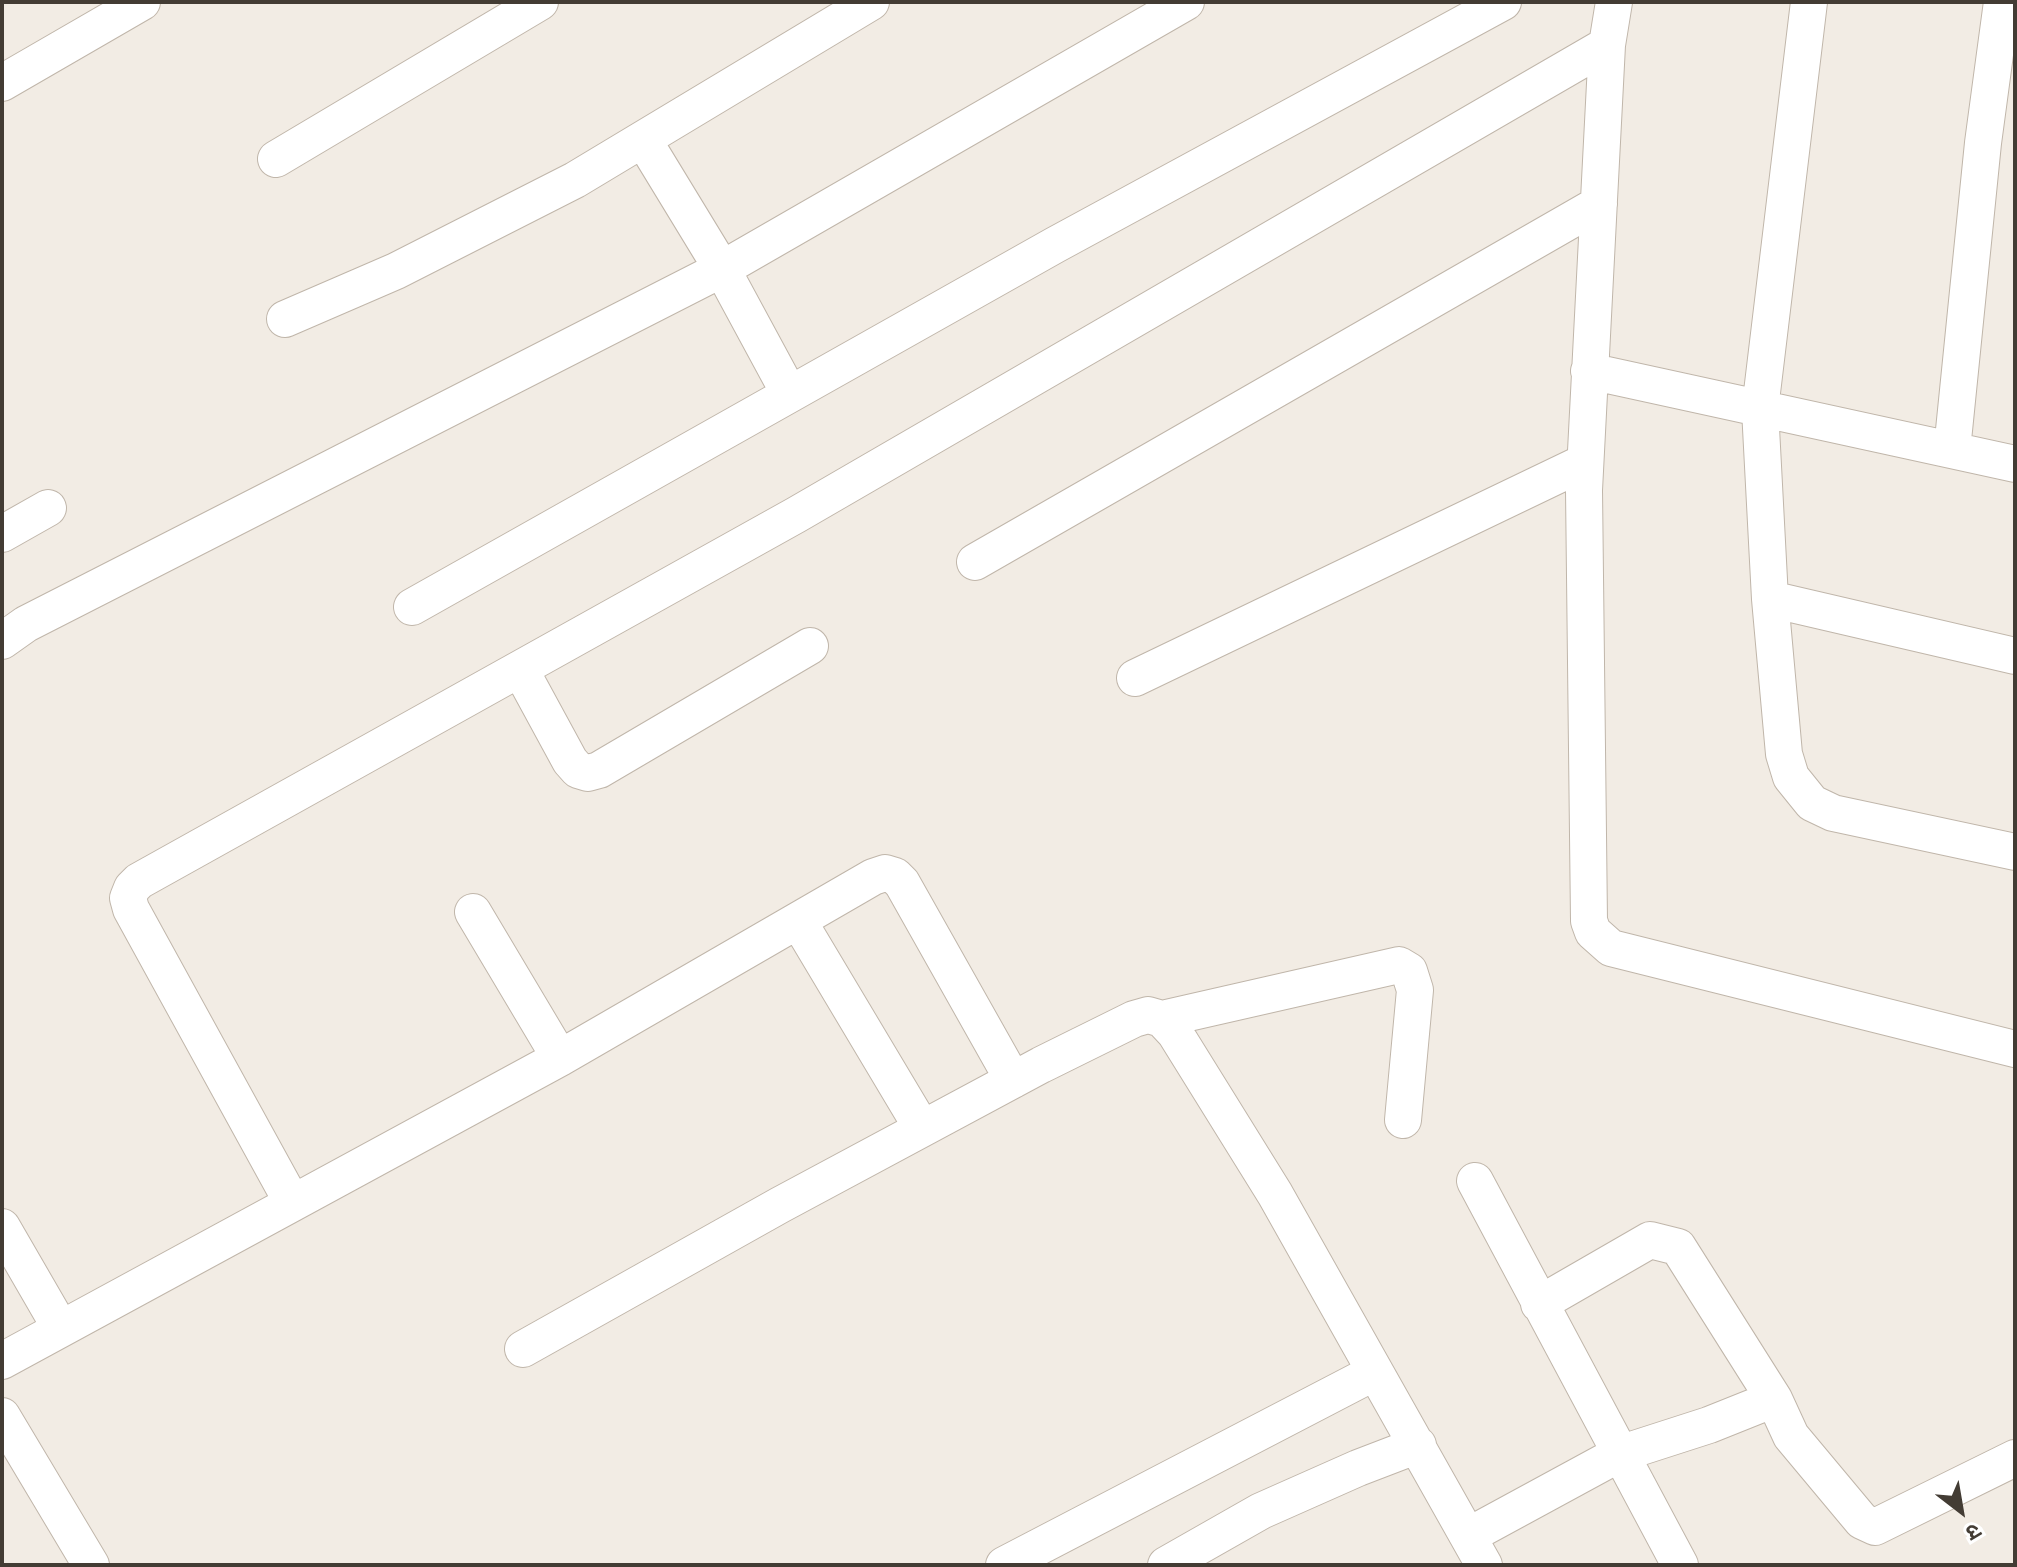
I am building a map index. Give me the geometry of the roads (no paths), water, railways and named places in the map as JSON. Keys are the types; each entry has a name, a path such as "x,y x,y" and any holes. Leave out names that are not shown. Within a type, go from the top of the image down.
{"street":[{"path":"2,83 142,2"},
{"path":"276,159 540,2"},
{"path":"285,319 396,271 498,221 644,141 871,2"},
{"path":"2,641 26,624 722,269 1186,2"},
{"path":"412,607 789,393 1503,2"},
{"path":"1614,2 1607,45 1585,462 1589,921 1593,932 1611,948 2015,1049"},
{"path":"1809,2 1760,409 1770,599 1784,754 1791,777 1812,803 1833,813 2015,852"},
{"path":"1952,450 1983,143 2002,2"},
{"path":"292,1202 131,909 128,898 139,881 809,508 1607,45"},
{"path":"644,141 722,269 789,393"},
{"path":"975,562 1599,204"},
{"path":"1589,371 2015,464"},
{"path":"1135,678 1585,462"},
{"path":"2,534 48,508"},
{"path":"1770,599 2015,656"},
{"path":"520,669 570,761 578,770 588,773 599,770 810,646"},
{"path":"2,1361 560,1058 873,877 885,873 895,876 902,883 1013,1080"},
{"path":"473,912 560,1058"},
{"path":"799,922 922,1128"},
{"path":"523,1349 922,1128 1134,1019 1148,1015 1162,1019 1399,965 1409,971 1415,990 1403,1120"},
{"path":"1162,1019 1175,1033 1275,1194 1476,1551 1619,1454 1709,1425 1774,1399"},
{"path":"1475,1181 1680,1565"},
{"path":"2,1227 61,1329"},
{"path":"1539,1304 1650,1240 1678,1247 1774,1399 1791,1436 1862,1521 1875,1527 2015,1458"},
{"path":"1004,1565 1375,1372"},
{"path":"2,1416 91,1565"},
{"path":"1166,1565 1261,1511 1418,1445"}]}
